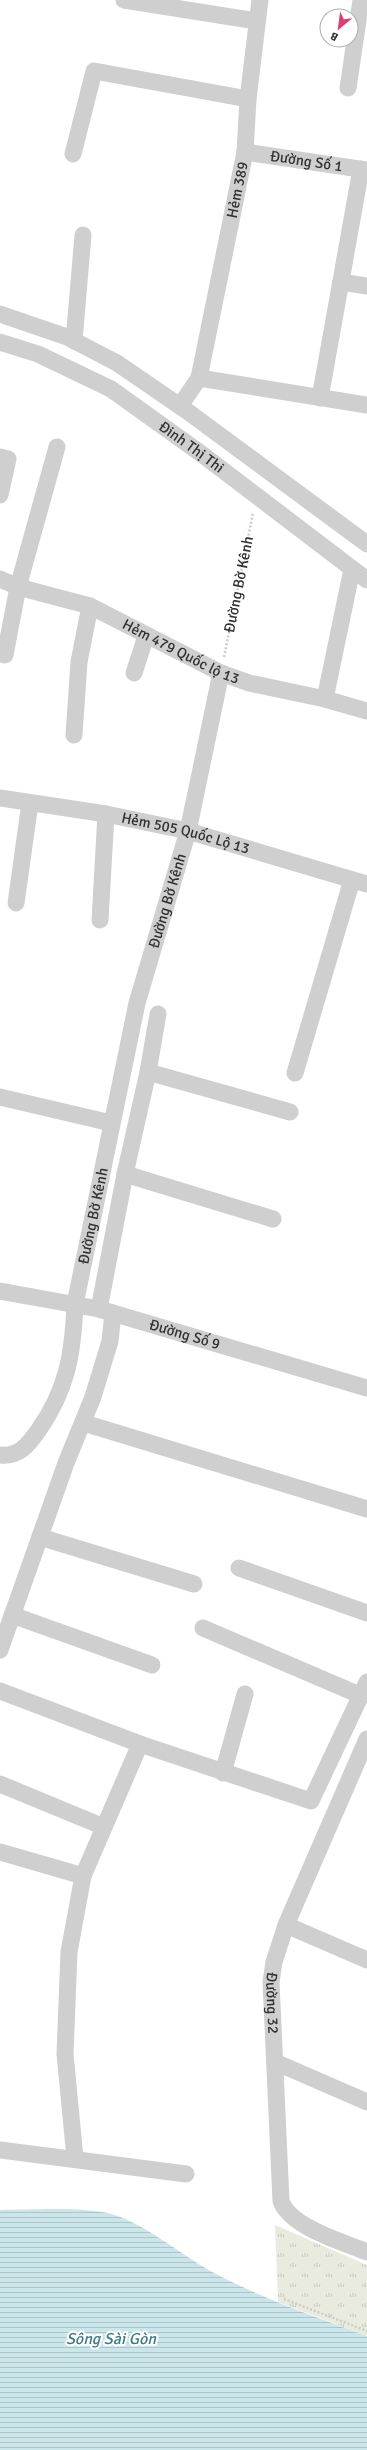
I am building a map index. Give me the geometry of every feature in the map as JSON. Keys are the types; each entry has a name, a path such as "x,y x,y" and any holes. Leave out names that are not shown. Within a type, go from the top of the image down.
{"street":[{"path":"124,0 257,21"},
{"name":"Hẻm 389","path":"199,378 245,152 248,99 260,0"},
{"path":"348,88 361,0"},
{"path":"73,154 94,71 248,99"},
{"name":"Đường Số 1","path":"245,152 364,169"},
{"path":"320,398 341,282 364,169"},
{"path":"74,341 83,235"},
{"path":"341,282 367,286"},
{"name":"Đinh Thị Thi","path":"0,314 74,341 117,363 180,406 367,544"},
{"name":"Đinh Thị Thi","path":"0,342 38,354 111,389 164,426 367,580"},
{"path":"180,406 199,378 367,405"},
{"path":"5,655 18,587 57,448"},
{"path":"0,457 8,459 0,495"},
{"path":"325,699 352,569"},
{"name":"Hẻm 479 Quốc lộ 13","path":"0,579 18,587 90,606 146,636 221,673 249,683 325,699 367,711"},
{"path":"74,735 79,662 90,606"},
{"path":"134,673 146,636"},
{"name":"Đường Bờ Kênh","path":"0,1455 14,1455 29,1444 56,1404 69,1364 74,1327 75,1304 111,1123 137,1003 188,831 221,673"},
{"name":"Hẻm 505 Quốc Lộ 13","path":"0,798 106,814 188,831 360,882"},
{"path":"16,903 30,803"},
{"path":"100,920 106,814"},
{"path":"295,1073 360,882"},
{"path":"0,1650 66,1463 84,1423 110,1342 106,1311 124,1174 148,1072 158,1014"},
{"path":"148,1072 290,1112"},
{"path":"0,1097 111,1123"},
{"path":"124,1174 273,1219"},
{"name":"Đường Số 9","path":"0,1290 106,1311 367,1388"},
{"path":"84,1423 367,1509"},
{"path":"40,1537 194,1584"},
{"path":"239,1568 367,1613"},
{"path":"12,1615 152,1665"},
{"path":"0,1691 140,1744 311,1801 364,1689 203,1628"},
{"path":"223,1772 245,1694"},
{"name":"Đường 32","path":"367,1738 286,1925 274,1962 271,1982 281,2201 287,2213 300,2223 367,2252"},
{"path":"75,2158 65,2054 68,1952 83,1876 140,1744"},
{"path":"0,1784 104,1827"},
{"path":"0,1852 83,1876"},
{"path":"286,1925 367,1960"},
{"path":"275,2062 367,2102"},
{"path":"0,2150 75,2158 186,2174"}],"path":[{"name":"Đường Bờ Kênh","path":"221,673 256,496"},
{"path":"284,2299 367,2330"}],"green space":[{"path":"275,2225 367,2265 367,2336 278,2302"}],"water":[{"name":"Sông Sài Gòn","path":"74,2209 103,2212 115,2215 142,2227 205,2268 236,2284 292,2308 367,2336 367,2450 0,2450 0,2210"}]}
